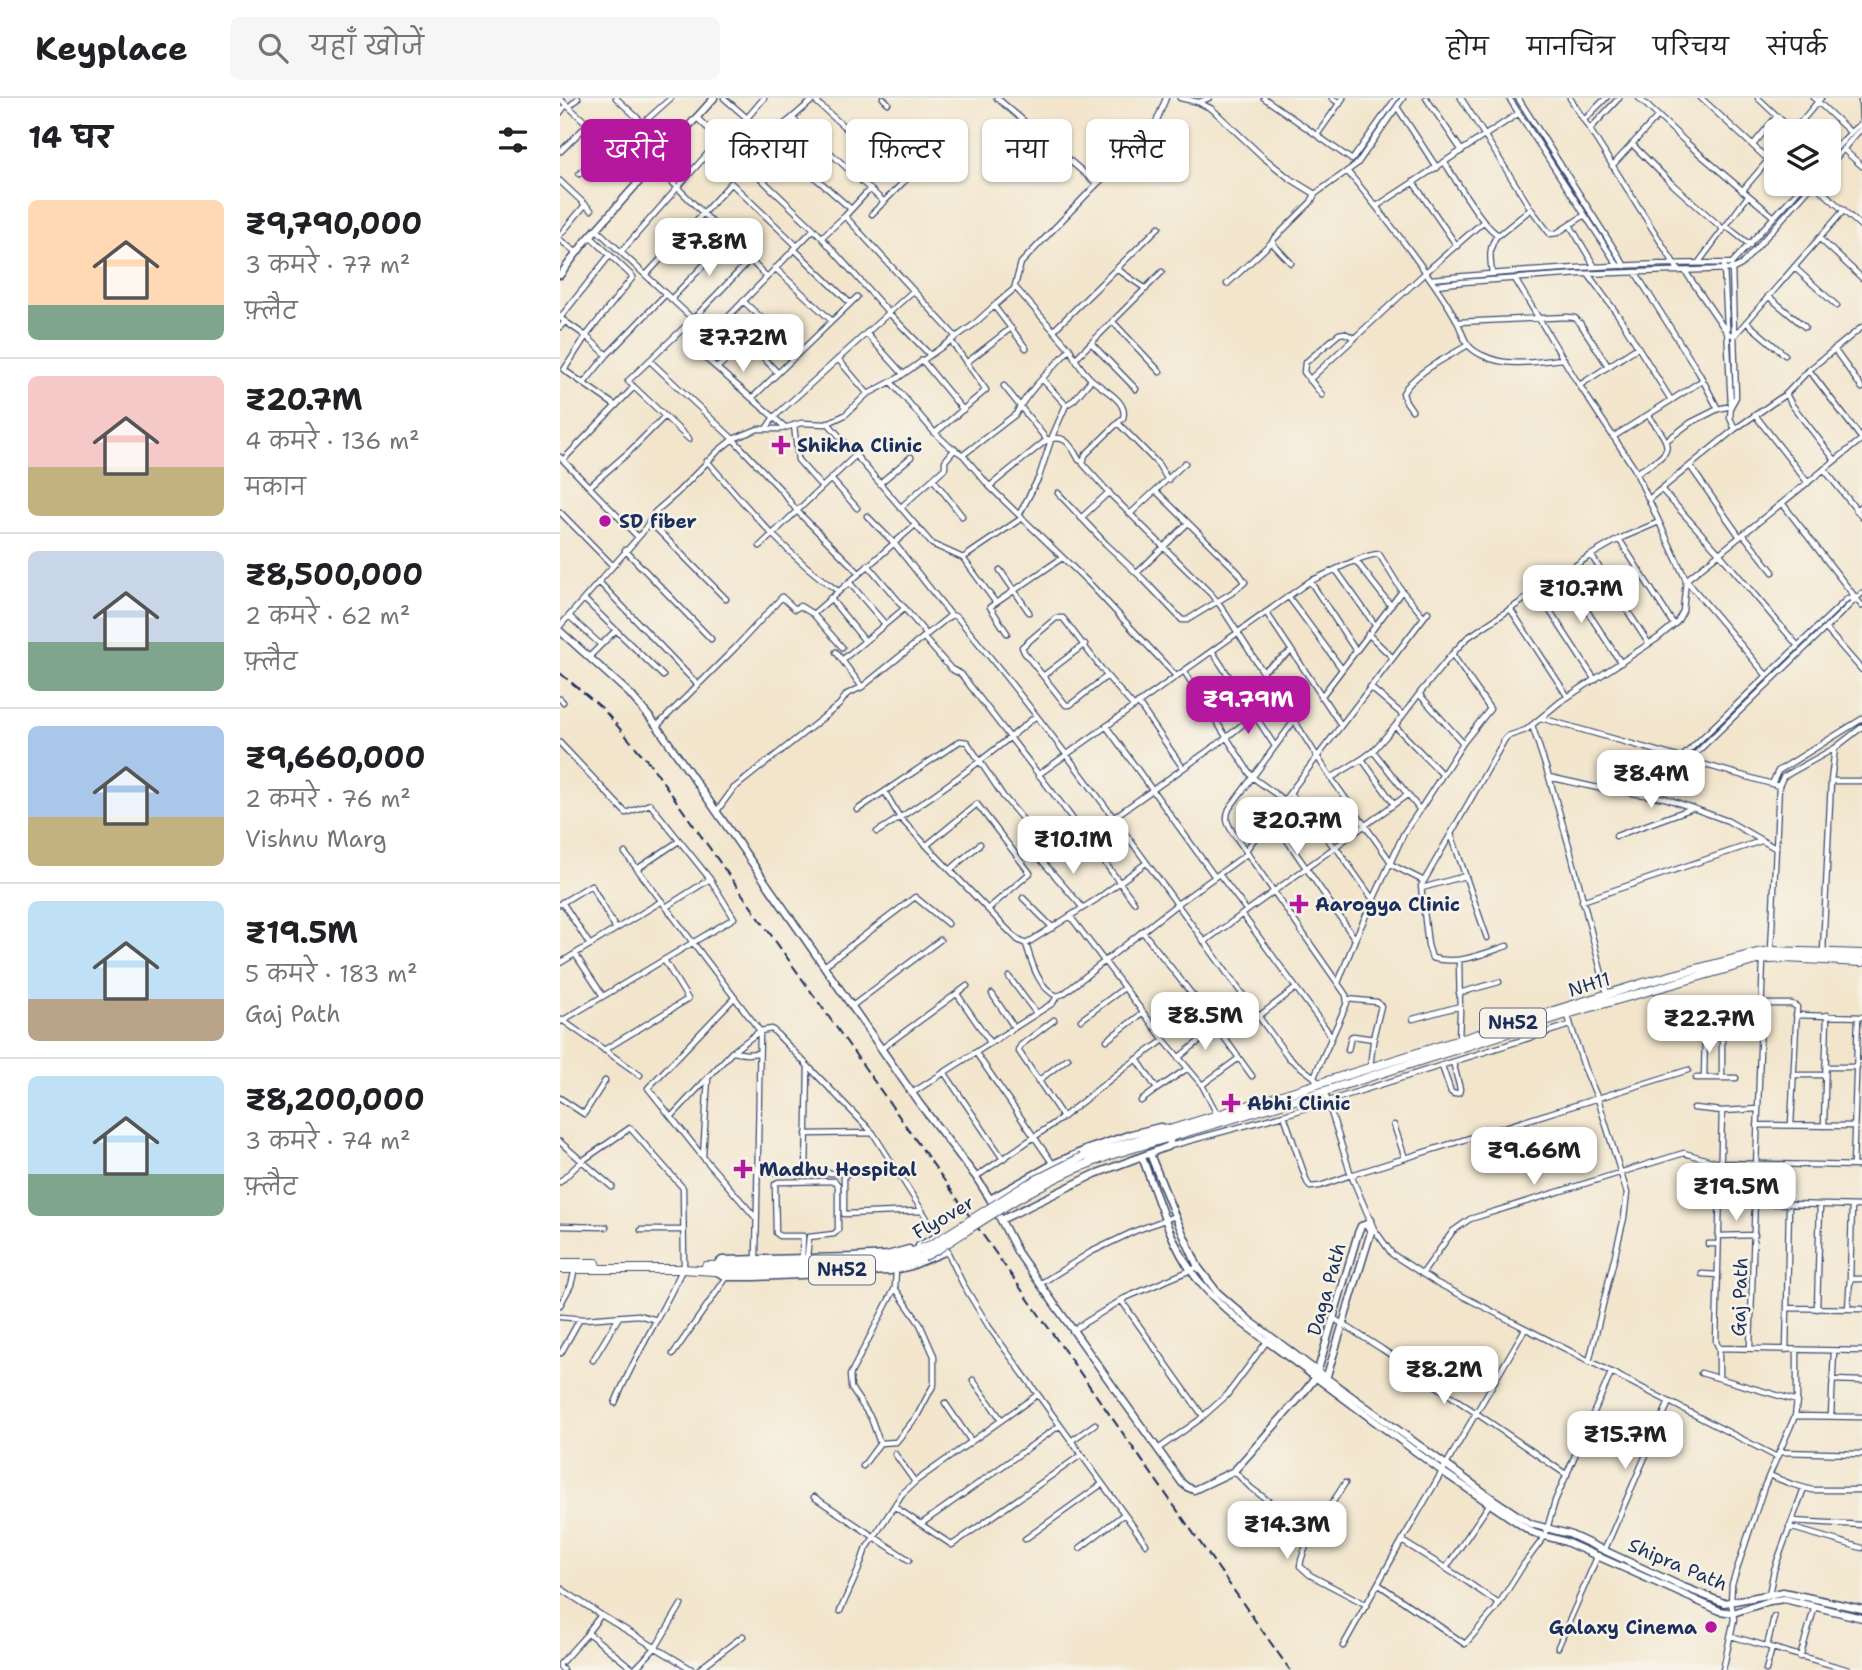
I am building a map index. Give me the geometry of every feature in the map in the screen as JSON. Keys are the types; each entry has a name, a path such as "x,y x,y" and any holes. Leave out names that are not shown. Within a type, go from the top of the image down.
{"highway":[{"name":"NH11","path":"1170,1138 1217,1115 1316,1080 1566,1011 1607,995 1767,955 1823,952 1862,954"},
{"name":"NH52","path":"1170,1138 1327,1095 1566,1011 1767,955 1862,962"},
{"name":"Flyover","path":"715,1269 759,1265 849,1270 889,1267 923,1257 1085,1160 1170,1138"},
{"name":"NH52","path":"560,1263 715,1269"},
{"name":"NH52","path":"560,1269 683,1267"}],"street":[{"path":"560,113 578,98"},
{"path":"616,98 639,119"},
{"path":"691,123 713,98"},
{"path":"724,98 851,209"},
{"path":"747,118 764,98"},
{"path":"846,127 814,98 792,118 884,202"},
{"path":"883,98 888,103"},
{"path":"998,98 1097,184"},
{"path":"1166,98 1155,125 1021,263 1014,289 995,306 903,374 868,394 845,415 828,423 801,423 785,428 758,429 733,439 655,512 638,537 560,629 630,694 657,726 912,1093 975,1177 1018,1252 1040,1284 1187,1488 1194,1490 1234,1471 1317,1375"},
{"path":"1180,98 1212,109 1263,158 1315,194"},
{"path":"1198,102 1209,98"},
{"path":"1264,98 1352,160"},
{"path":"1332,98 1340,104"},
{"path":"1317,135 1343,98"},
{"path":"1348,169 1395,98"},
{"path":"1227,284 1272,242 1311,202 1315,194 1357,164 1403,98"},
{"path":"1426,98 1462,151"},
{"path":"1461,98 1531,209 1550,234 1585,215"},
{"path":"1509,98 1622,272"},
{"path":"1518,98 1625,266 1632,272 1703,380 1718,409"},
{"path":"1571,98 1675,264 1728,334 1735,335"},
{"path":"1584,120 1606,98"},
{"path":"1590,129 1619,98"},
{"path":"1639,98 1774,218"},
{"path":"1701,98 1764,155"},
{"path":"1758,98 1780,119"},
{"path":"1841,151 1862,125 1861,98"},
{"path":"560,99 582,119"},
{"path":"647,119 668,99"},
{"path":"1802,119 1818,99 1850,132"},
{"path":"1397,107 1437,168"},
{"path":"1377,206 1519,113"},
{"path":"1612,166 1658,116"},
{"path":"1753,145 1777,116"},
{"path":"696,117 814,229 930,355"},
{"path":"1841,142 1850,132 1862,125"},
{"path":"561,151 581,131"},
{"path":"1632,144 1671,183 1750,245"},
{"path":"1843,149 1862,166"},
{"path":"621,252 705,156"},
{"path":"1445,163 1484,221 1494,234 1498,234"},
{"path":"1742,191 1764,166"},
{"path":"1348,169 1436,285 1468,345 1485,357 1505,363 1564,359"},
{"path":"560,181 591,210"},
{"path":"560,275 638,182"},
{"path":"673,182 767,277"},
{"path":"872,214 904,182"},
{"path":"1413,182 1457,246"},
{"path":"646,275 731,183 850,303"},
{"path":"821,237 870,189"},
{"path":"1698,263 1748,196"},
{"path":"1666,441 1690,424 1718,409 1731,406 1736,397 1732,266 1794,196"},
{"path":"1431,279 1595,267 1698,263 1741,265 1803,196"},
{"path":"1828,196 1862,227"},
{"path":"577,253 560,238 586,205"},
{"path":"1492,274 1492,243 1498,234 1531,209"},
{"path":"1735,335 1844,210"},
{"path":"845,216 913,290 953,339 966,363 986,390 935,433"},
{"path":"1310,380 1484,221"},
{"path":"1570,225 1595,267"},
{"path":"1054,330 1159,227"},
{"path":"596,229 710,335"},
{"path":"785,428 696,350 814,229"},
{"path":"590,236 633,277 586,336 564,370 616,406"},
{"path":"1819,238 1862,278"},
{"path":"584,383 607,355 729,239"},
{"path":"1272,242 1291,264"},
{"path":"607,355 560,318 610,255"},
{"path":"689,439 628,381 750,260"},
{"path":"1436,285 1724,265"},
{"path":"1724,265 1730,418 1735,429"},
{"path":"1794,267 1837,306"},
{"path":"775,268 832,321"},
{"path":"1117,269 1146,289"},
{"path":"1074,359 1162,272"},
{"path":"1588,274 1618,315 1671,400"},
{"path":"1515,279 1636,473 1686,580 1767,676"},
{"path":"1015,286 1070,349 1074,359 1091,380 1118,400 1124,408 1125,413 1118,423 1085,455 1083,462"},
{"path":"766,429 774,417 913,290"},
{"path":"1768,296 1805,327"},
{"path":"752,398 857,297"},
{"path":"717,368 767,323 743,301"},
{"path":"995,306 1026,348"},
{"path":"1458,322 1575,318 1608,366"},
{"path":"726,320 778,373"},
{"path":"560,327 565,322"},
{"path":"1113,322 1160,372"},
{"path":"1746,322 1786,355"},
{"path":"966,363 1011,328"},
{"path":"1649,499 1735,429 1786,394 1809,370 1861,329"},
{"path":"866,333 903,374"},
{"path":"1322,395 1303,369 1305,363 1339,334 1344,333 1356,338"},
{"path":"1092,344 1136,389"},
{"path":"1412,410 1403,393 1406,387 1468,345"},
{"path":"1580,385 1638,347"},
{"path":"963,454 1016,414 1042,379 1070,349"},
{"path":"1834,349 1862,387"},
{"path":"838,359 868,394"},
{"path":"650,360 733,439 797,511 859,573"},
{"path":"922,360 963,410"},
{"path":"1507,946 1459,960 1432,958 1428,944 1423,881 1508,736 1526,730 1568,697 1674,625 1684,611 1686,580 1862,439 1809,370"},
{"path":"1042,379 1066,405"},
{"path":"963,558 1021,516 1040,477 1050,439 1066,405 1074,400 1091,380"},
{"path":"1613,437 1703,380"},
{"path":"891,382 935,433 963,454 989,486 1176,676"},
{"path":"1004,386 1050,439"},
{"path":"634,387 561,459 638,537"},
{"path":"1786,394 1835,461"},
{"path":"1636,473 1660,460 1667,452 1665,437 1648,415"},
{"path":"1755,415 1808,482"},
{"path":"589,487 664,417"},
{"path":"828,423 932,544 963,558 996,603"},
{"path":"1118,423 1158,464 1168,480"},
{"path":"794,425 798,460 822,487"},
{"path":"989,486 1050,439 1064,440 1074,447 1079,460 1108,492 1217,602 1317,757 1390,863 1423,881"},
{"path":"1857,443 1862,449"},
{"path":"900,508 945,468 945,461 955,449"},
{"path":"760,546 855,456"},
{"path":"880,483 911,457"},
{"path":"708,461 773,534 809,569 838,591"},
{"path":"1130,514 1185,463"},
{"path":"1690,466 1773,572"},
{"path":"1824,469 1862,517"},
{"path":"831,479 857,508"},
{"path":"933,479 962,516"},
{"path":"1661,489 1798,646"},
{"path":"1058,493 1182,620 1188,620 1245,582 1156,491"},
{"path":"1081,518 1108,492"},
{"path":"1782,503 1862,606"},
{"path":"1856,510 1862,505"},
{"path":"560,512 613,566"},
{"path":"867,516 894,543 951,615 957,617 1036,716 1290,1058 1316,1080 1327,1095 1371,1233 1325,1380"},
{"path":"649,521 726,599"},
{"path":"1331,778 1373,751 1467,638 1619,538 1659,522"},
{"path":"1137,573 1188,523"},
{"path":"813,614 915,525"},
{"path":"1619,538 1674,625"},
{"path":"625,550 711,639"},
{"path":"885,792 900,818 1018,940 1026,944 1034,971 1050,993 1057,996 1247,852 1426,614 1402,591 1378,554 1356,561 1310,581 1038,775"},
{"path":"1591,555 1649,644"},
{"path":"1007,633 990,607 1062,558"},
{"path":"1356,561 1391,606"},
{"path":"869,565 951,669 961,674 1011,737 1134,902"},
{"path":"1000,570 1029,612"},
{"path":"1336,570 1375,625"},
{"path":"1563,574 1621,663"},
{"path":"1310,581 1356,651"},
{"path":"599,582 698,685"},
{"path":"849,582 885,624"},
{"path":"1321,697 1402,591"},
{"path":"1537,591 1595,680"},
{"path":"1690,760 1862,593"},
{"path":"1288,596 1342,669"},
{"path":"657,726 782,597 795,608 800,606 813,614 842,647"},
{"path":"830,598 865,641"},
{"path":"1681,758 1848,598 1855,598"},
{"path":"584,599 663,676"},
{"path":"842,660 905,608"},
{"path":"1511,610 1568,697"},
{"path":"1266,612 1341,725"},
{"path":"717,811 733,789 839,705 848,694 862,687 951,615"},
{"path":"569,616 601,645"},
{"path":"1107,676 1068,706 1022,646 1056,618 1065,620 1107,676 1136,705 1184,768"},
{"path":"1826,629 1862,670"},
{"path":"589,657 614,632"},
{"path":"1368,634 1393,658"},
{"path":"1043,676 1085,644"},
{"path":"1212,651 1275,747"},
{"path":"1263,671 1292,651"},
{"path":"836,652 862,687"},
{"path":"1338,983 1404,833 1442,774 1490,709 1452,654"},
{"path":"1184,671 1252,777 1284,800"},
{"path":"1370,687 1403,715"},
{"path":"1419,694 1464,743"},
{"path":"1086,837 1226,738 1254,715"},
{"path":"877,832 979,761 1036,716"},
{"path":"1540,718 1779,786 1783,777 1835,748 1862,727"},
{"path":"1772,784 1778,771 1862,719"},
{"path":"1294,721 1229,809 1226,823 1348,999 1380,1004 1370,1067"},
{"path":"1532,725 1571,853 1607,995"},
{"path":"1106,726 1217,875 1332,1037"},
{"path":"1395,726 1442,774"},
{"path":"857,810 960,741 967,742 1003,796 1051,853 1042,861 1083,908"},
{"path":"560,743 626,813 650,804 710,879 734,918 561,1021 640,1075"},
{"path":"1823,952 1835,748"},
{"path":"1373,751 1420,810"},
{"path":"1362,760 1394,804"},
{"path":"1549,777 1665,798 1728,821 1775,848"},
{"path":"1831,781 1862,781"},
{"name":"Gaj Path","path":"1751,1348 1760,1004 1767,955 1779,786"},
{"path":"1290,793 1335,847 1374,901"},
{"path":"1204,942 1407,795"},
{"path":"927,845 976,803 1030,873 988,909"},
{"path":"1616,836 1694,808"},
{"path":"1271,817 1355,940"},
{"path":"1451,834 1487,938"},
{"path":"637,869 679,841"},
{"path":"1583,901 1762,841"},
{"path":"950,870 980,844"},
{"path":"625,853 760,1031 756,1218 759,1265 805,1257 852,1258 887,1255 921,1245 938,1236"},
{"path":"1026,944 1146,863"},
{"path":"1422,888 1465,876"},
{"path":"666,907 710,879"},
{"path":"590,945 561,903 591,885 616,929"},
{"path":"824,966 915,897 948,923"},
{"path":"1023,898 1053,928"},
{"path":"560,963 662,901"},
{"path":"1070,916 1153,1026 1202,1085 1217,1115"},
{"path":"1142,931 1194,996 1252,1076"},
{"path":"852,1006 940,940"},
{"path":"575,954 603,996"},
{"path":"604,1050 688,999 664,960"},
{"path":"1459,960 1459,1039"},
{"path":"1009,977 1036,1013"},
{"path":"1459,993 1499,982"},
{"path":"881,1049 967,986"},
{"path":"1081,1020 1124,988"},
{"path":"1259,1016 1296,988"},
{"path":"957,994 989,1043"},
{"path":"992,994 1014,1027"},
{"path":"912,1093 1053,1003 1057,996"},
{"path":"1153,1026 1194,996"},
{"path":"734,998 648,1088 756,1218"},
{"path":"1316,1080 1348,999"},
{"path":"1760,1004 1793,1004 1797,1007 1791,1125"},
{"path":"1413,1019 1460,1006"},
{"path":"1566,1011 1584,1067 1598,1099 1627,1193 1624,1218 1589,1362"},
{"path":"1107,1040 1143,1013"},
{"path":"1716,1015 1722,1078"},
{"path":"1796,1015 1860,1017 1857,1067 1859,1086 1853,1166"},
{"path":"1824,1126 1827,1015"},
{"path":"1054,1020 1020,1045 1018,1050 1063,1117"},
{"path":"1000,1220 1095,1174 1150,1154 1170,1138 1284,1115 1327,1095 1442,1066 1570,1025"},
{"path":"1178,1058 1217,1027"},
{"path":"671,1117 732,1052 760,1031 772,1029 873,1133 947,1251 989,1327 1146,1544"},
{"path":"1704,1078 1705,1033"},
{"path":"1689,1034 1760,1034"},
{"path":"1348,1050 1353,1036 1374,1039"},
{"path":"975,1177 1063,1117 1164,1040"},
{"path":"732,1052 759,1053"},
{"path":"976,1053 1053,1164"},
{"path":"1038,1081 1068,1058"},
{"path":"1202,1085 1239,1058"},
{"path":"1137,1059 1157,1089"},
{"path":"1442,1066 1451,1093 1459,1093 1453,1062"},
{"path":"806,1172 808,1066"},
{"path":"1826,1067 1857,1067"},
{"path":"1141,1101 1188,1068"},
{"path":"1284,1115 1310,1187 1320,1186 1688,1070"},
{"path":"944,1072 1003,1159"},
{"path":"1793,1075 1825,1075"},
{"path":"703,1157 708,1078"},
{"path":"1696,1078 1737,1078"},
{"path":"560,1098 584,1114 605,1081"},
{"path":"1694,1108 1722,1111 1758,1109"},
{"path":"1719,1378 1716,1342 1722,1111"},
{"path":"1394,1125 1405,1158"},
{"path":"1757,1125 1854,1126"},
{"path":"990,1199 1053,1164 1131,1134 1160,1127 1170,1138"},
{"path":"560,1182 582,1161 630,1128 683,1188 683,1267 627,1373 615,1403"},
{"path":"806,1134 873,1133"},
{"path":"560,1142 612,1187"},
{"path":"1422,1274 1453,1231 1471,1219 1684,1153 1719,1163 1862,1166"},
{"path":"1150,1154 1194,1269"},
{"path":"1142,1157 1166,1220 1194,1269 1217,1292 1268,1339 1491,1501 1556,1538 1720,1611 1733,1613 1784,1599 1816,1602 1862,1618"},
{"path":"758,1172 899,1174"},
{"path":"844,1173 844,1214 922,1212"},
{"path":"835,1181 838,1185 838,1230 834,1234 809,1237 805,1257 803,1236 780,1236 776,1233 775,1184 835,1181"},
{"path":"1755,1203 1862,1206"},
{"path":"1786,1350 1789,1205"},
{"path":"1817,1309 1820,1205"},
{"path":"1848,1308 1852,1206"},
{"path":"1040,1284 1091,1252 1175,1216"},
{"path":"1369,1222 1392,1255 1434,1282 1778,1455 1862,1454"},
{"name":"Daga Path","path":"1317,1375 1361,1226 1369,1222"},
{"path":"560,1226 606,1227"},
{"path":"640,1230 683,1230"},
{"path":"1718,1236 1755,1235"},
{"path":"1708,1244 1718,1244"},
{"path":"921,1245 929,1260"},
{"path":"715,1269 727,1277 803,1276 896,1270 929,1260 947,1251"},
{"path":"560,1305 576,1269"},
{"path":"1073,1330 1121,1300 1194,1269"},
{"path":"880,1443 871,1418 851,1388 850,1375 895,1288 896,1270"},
{"path":"1702,1274 1718,1275"},
{"path":"673,1354 727,1277"},
{"path":"1850,1279 1862,1279"},
{"path":"863,1466 880,1443 896,1442 917,1416 934,1384 934,1356 920,1324 895,1288"},
{"path":"1121,1300 1203,1416"},
{"path":"1787,1308 1862,1309"},
{"path":"560,1317 580,1319 638,1315 657,1320"},
{"path":"593,1360 619,1316"},
{"path":"1334,1318 1567,1475"},
{"path":"561,1353 580,1319"},
{"path":"1343,1646 1525,1329"},
{"path":"1158,1449 1227,1395 1268,1339"},
{"path":"1718,1348 1862,1351"},
{"path":"1723,1670 1734,1619 1732,1584 1769,1475 1795,1416 1797,1350"},
{"path":"1831,1416 1834,1351"},
{"path":"1378,1584 1465,1644 1499,1604 1547,1533 1555,1501 1611,1373"},
{"path":"1701,1373 1797,1401"},
{"path":"973,1380 1001,1419"},
{"path":"1833,1380 1862,1381"},
{"path":"840,1611 865,1551 902,1494 1037,1395"},
{"path":"1558,1647 1669,1402"},
{"path":"945,1403 971,1441"},
{"path":"1795,1416 1862,1417"},
{"path":"1070,1441 1095,1424"},
{"path":"921,1524 1059,1426"},
{"path":"895,1454 915,1482"},
{"path":"895,1507 952,1545 1081,1455"},
{"path":"1234,1471 1251,1488 1313,1534"},
{"path":"1769,1475 1812,1490 1862,1490"},
{"path":"1345,1483 1313,1534 1300,1559 1300,1566 1310,1575 1367,1605"},
{"path":"1025,1539 1102,1484"},
{"path":"1769,1594 1774,1570 1804,1488"},
{"path":"814,1497 909,1560"},
{"path":"1446,1568 1491,1501"},
{"path":"1080,1548 1124,1514"},
{"path":"1791,1521 1862,1525"},
{"path":"1789,1527 1862,1548"},
{"name":"Shipra Path","path":"1547,1533 1570,1534 1724,1603 1783,1592 1816,1602 1862,1609"},
{"path":"1402,1541 1499,1604"},
{"path":"560,1588 695,1670 743,1636"},
{"path":"1800,1657 1816,1602"},
{"path":"589,1633 634,1670 656,1647 681,1605"},
{"path":"561,1667 601,1615"},
{"path":"1766,1670 1774,1617"},
{"path":"1731,1636 1847,1670"}],"railway":[{"path":"560,673 602,708 651,765 1290,1670"}],"place":[{"name":"Shikha Clinic","path":"781,445"},
{"name":"SD fiber","path":"605,521"},
{"name":"Aarogya Clinic","path":"1299,904"},
{"name":"Abhi Clinic","path":"1231,1103"},
{"name":"Madhu Hospital","path":"743,1169"},
{"name":"Galaxy Cinema","path":"1711,1627"}]}
